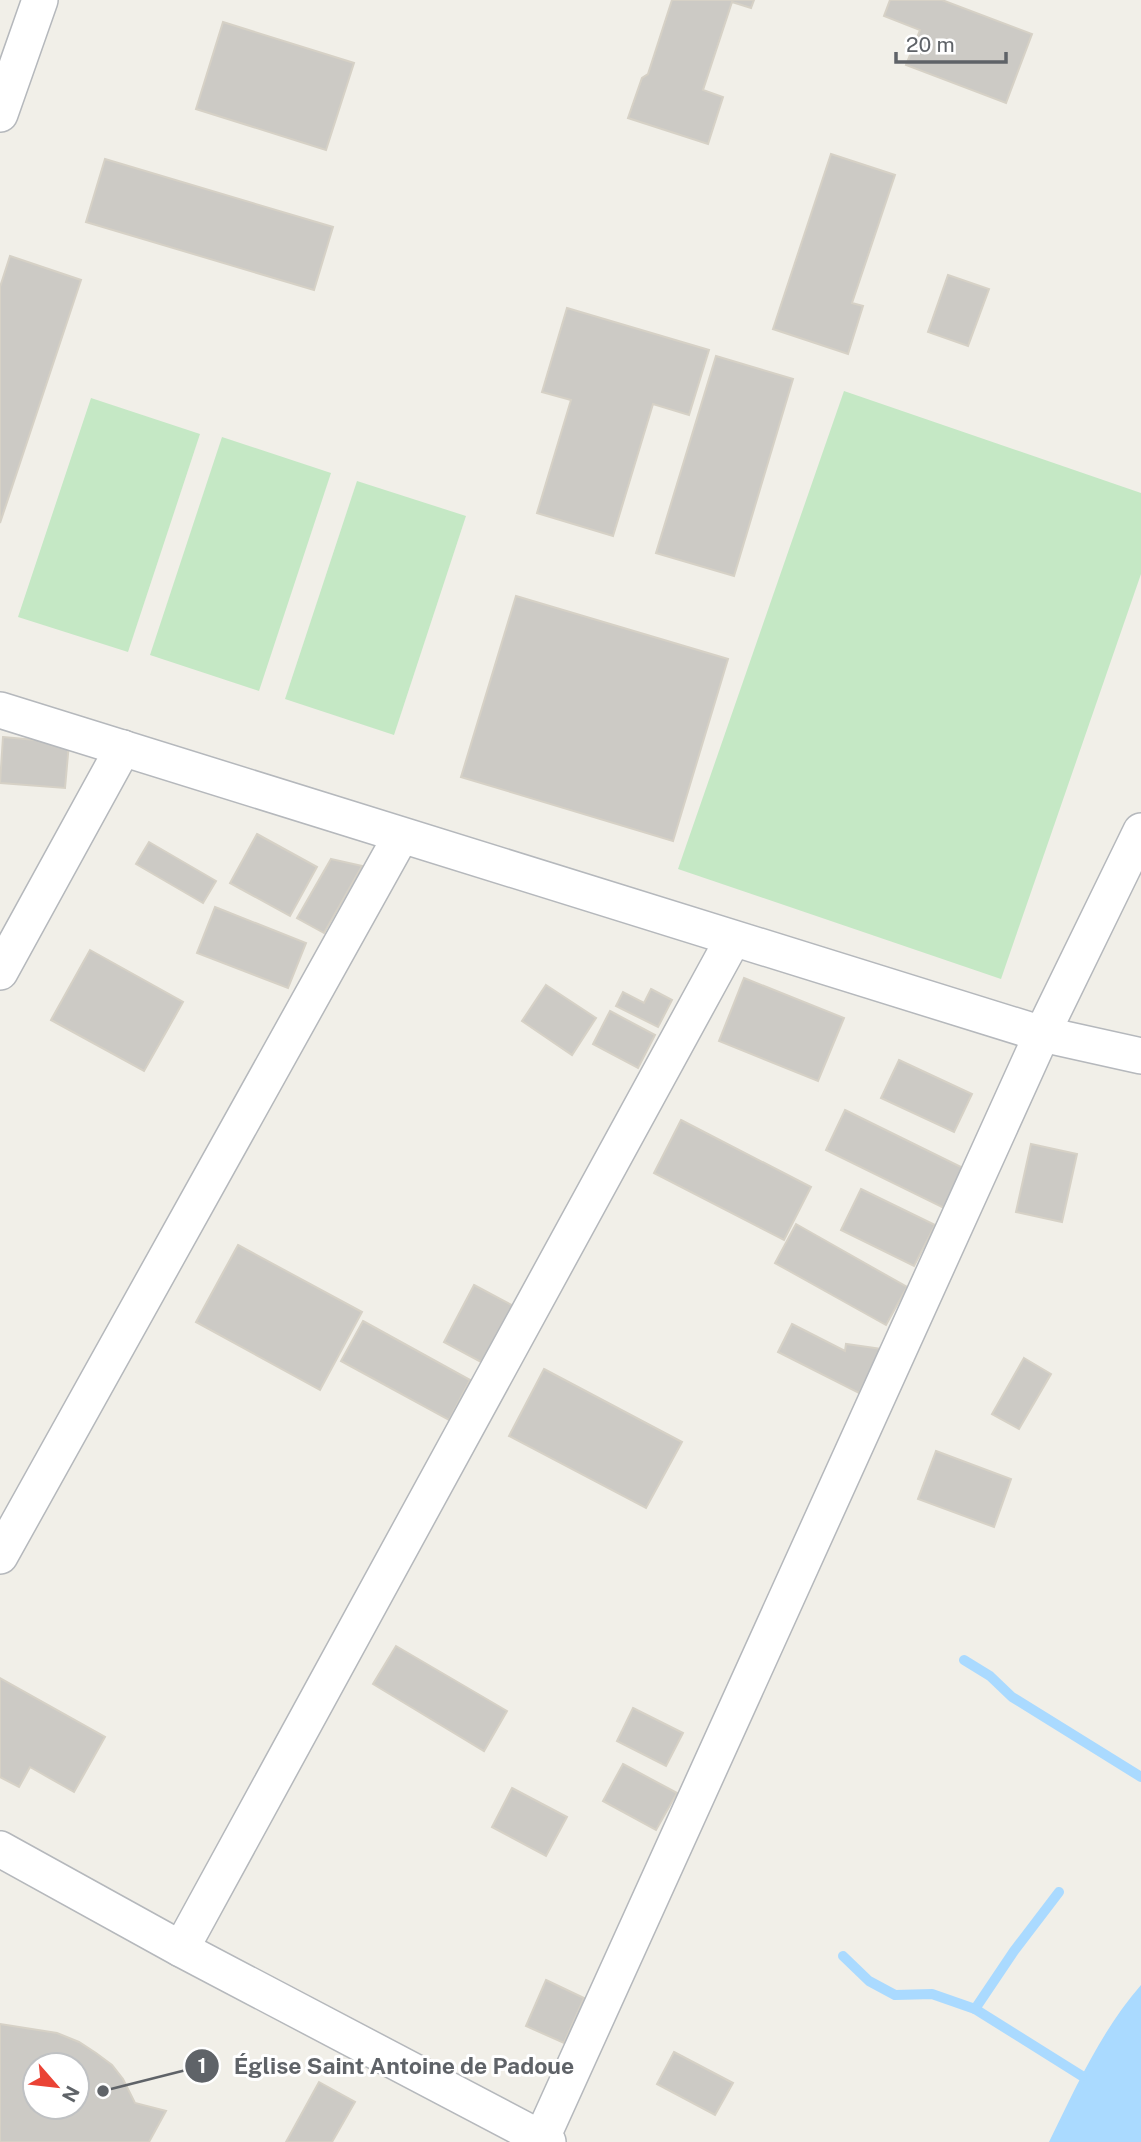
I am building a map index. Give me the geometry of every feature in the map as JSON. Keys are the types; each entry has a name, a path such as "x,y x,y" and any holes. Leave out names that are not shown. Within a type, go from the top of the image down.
{"street":[{"path":"0,114 40,0"},
{"path":"0,710 1042,1034 1141,1056"},
{"path":"0,972 123,748"},
{"path":"0,1849 543,2141 1042,1034 1141,831"},
{"path":"0,1556 401,836"},
{"path":"181,1948 733,939"}],"green space":[{"path":"844,391 1141,493 1141,574 1001,979 678,869"},
{"path":"91,398 200,434 128,652 18,617"},
{"path":"222,437 331,473 259,691 150,655"},
{"path":"357,481 466,516 394,735 285,699"}],"water":[{"path":"1141,1985 1141,2142 1049,2142 1101,2040"}],"building":[{"path":"672,0 754,0 751,8 732,2 703,90 723,97 708,144 628,118 642,78 648,74"},
{"path":"890,0 942,0 1032,34 1006,103 906,65 920,30 884,16"},
{"path":"223,22 354,63 326,150 196,109"},
{"path":"831,154 895,175 852,303 863,306 848,354 773,329"},
{"path":"105,159 333,227 314,290 86,222"},
{"path":"10,256 81,280 0,523 0,287"},
{"path":"948,275 989,289 968,346 928,332"},
{"path":"567,308 709,350 689,415 653,404 613,536 537,513 571,400 542,392"},
{"path":"716,356 793,379 734,576 656,553"},
{"path":"516,596 728,659 673,841 461,777"},
{"path":"3,737 69,743 65,788 0,783"},
{"path":"257,834 317,867 290,916 230,883"},
{"path":"149,842 216,881 203,903 136,864"},
{"path":"331,859 362,866 324,933 297,918"},
{"path":"215,907 306,943 288,988 197,953"},
{"path":"90,950 183,1002 144,1071 51,1020"},
{"path":"744,978 844,1018 818,1081 719,1041"},
{"path":"546,985 596,1018 572,1055 522,1021"},
{"path":"651,989 672,1000 658,1027 616,1006 623,992 644,1003"},
{"path":"610,1011 655,1035 638,1068 593,1044"},
{"path":"899,1060 972,1094 954,1132 881,1098"},
{"path":"845,1110 965,1169 946,1209 826,1150"},
{"path":"681,1120 811,1187 784,1240 654,1173"},
{"path":"1031,1144 1077,1154 1062,1222 1016,1212"},
{"path":"861,1189 935,1225 914,1266 841,1230"},
{"path":"796,1224 907,1287 886,1325 775,1263"},
{"path":"238,1245 362,1312 320,1390 196,1322"},
{"path":"474,1285 523,1311 492,1368 444,1342"},
{"path":"363,1321 470,1380 449,1420 341,1361"},
{"path":"792,1324 845,1351 846,1344 882,1349 859,1393 778,1352"},
{"path":"1024,1358 1051,1374 1019,1429 992,1414"},
{"path":"544,1369 682,1442 646,1508 509,1436"},
{"path":"936,1451 1011,1479 994,1527 918,1499"},
{"path":"396,1646 507,1711 484,1751 373,1684"},
{"path":"0,1678 105,1737 74,1792 30,1767 19,1787 0,1777"},
{"path":"633,1708 683,1733 666,1766 617,1741"},
{"path":"623,1764 677,1793 656,1830 603,1801"},
{"path":"512,1788 567,1817 546,1856 492,1827"},
{"path":"546,1980 584,1998 564,2043 526,2026"},
{"path":"0,2024 57,2033 79,2042 112,2065 123,2079 135,2103 166,2111 149,2142 0,2142"},
{"path":"674,2052 733,2083 715,2115 657,2084"},
{"path":"319,2082 355,2102 332,2142 286,2142"}],"waterway":[{"path":"964,1660 990,1676 1012,1697 1141,1777"},
{"path":"975,2009 1014,1951 1059,1892"},
{"path":"843,1956 869,1981 895,1995 932,1994 975,2009 1082,2076"}],"place":[{"name":"Église Saint Antoine de Padoue","path":"103,2091"}]}
